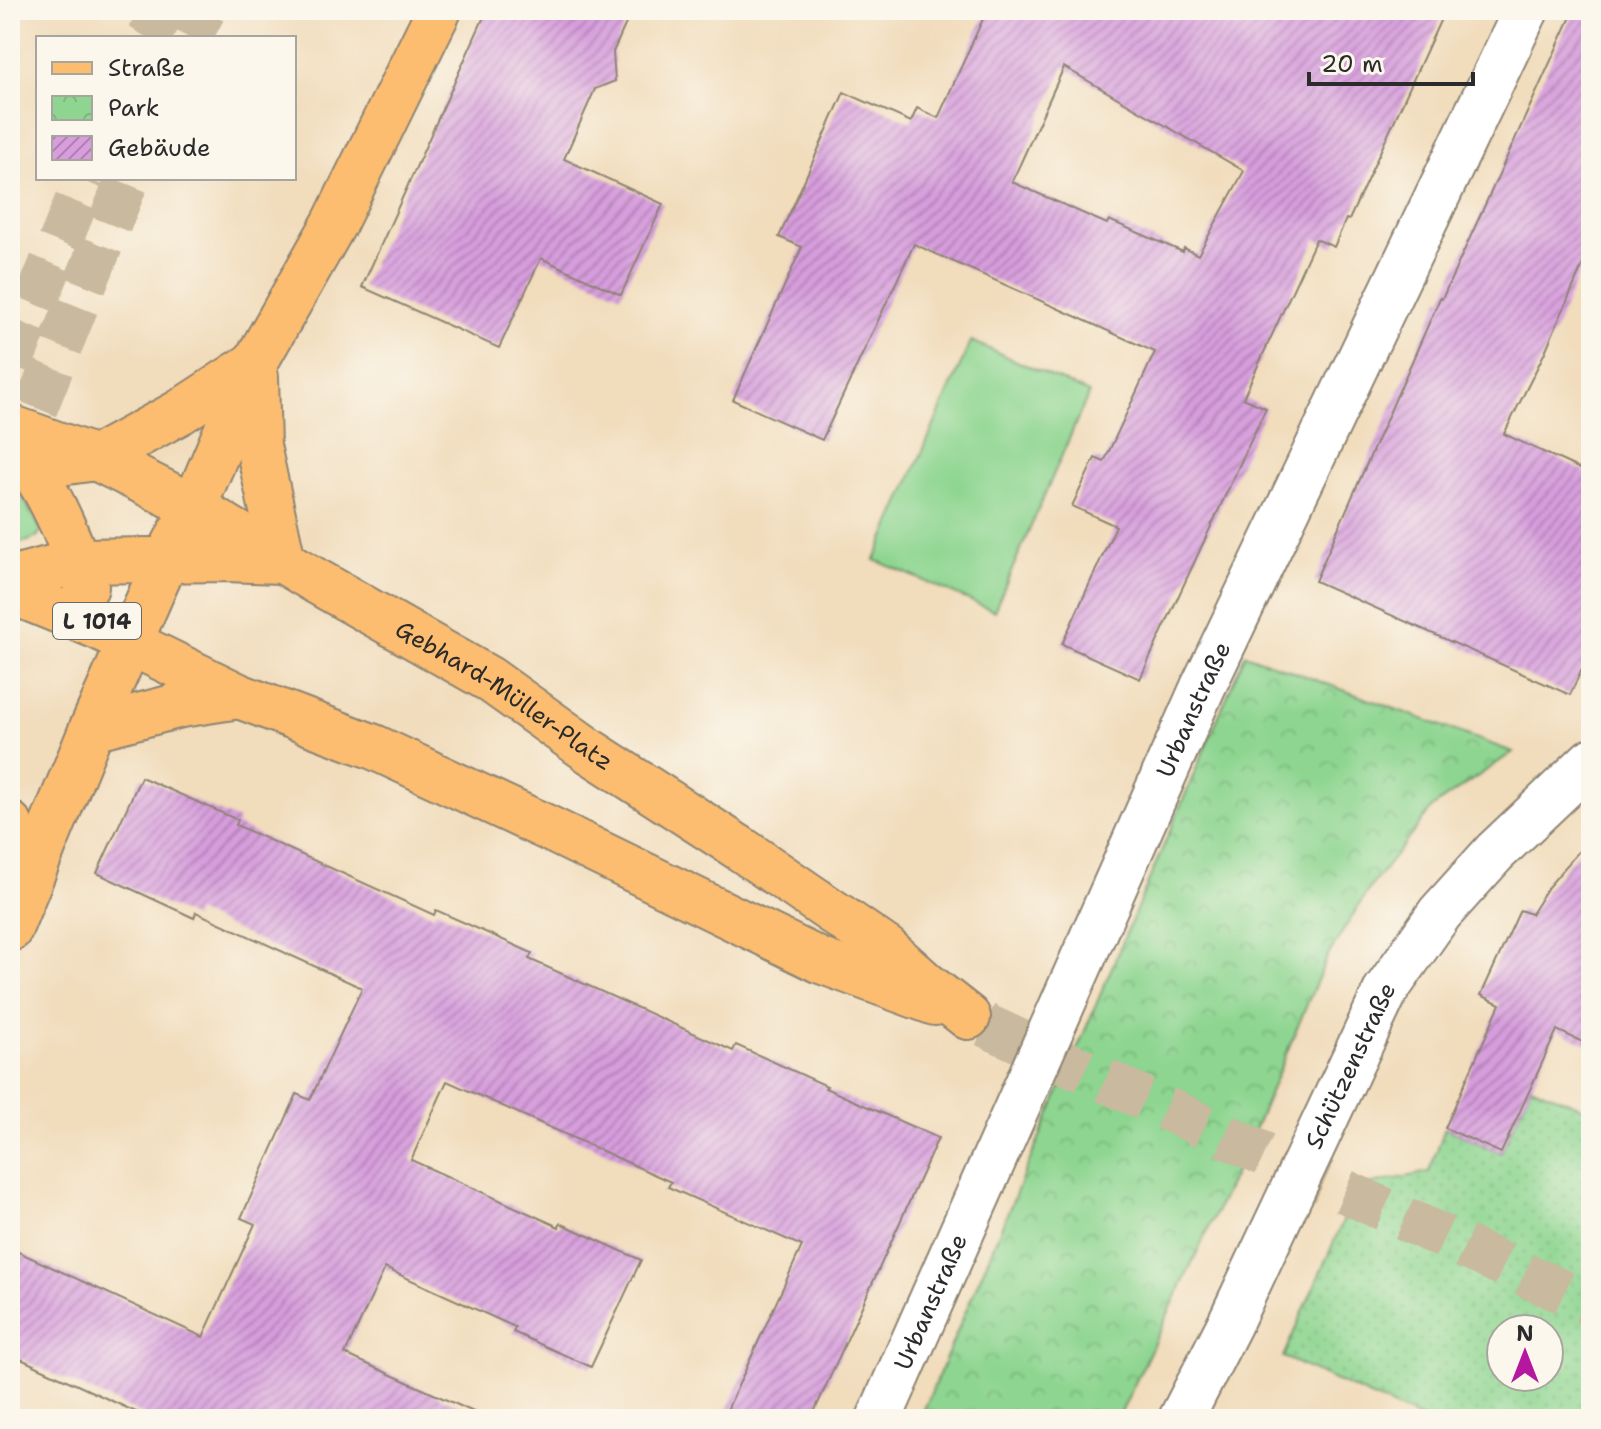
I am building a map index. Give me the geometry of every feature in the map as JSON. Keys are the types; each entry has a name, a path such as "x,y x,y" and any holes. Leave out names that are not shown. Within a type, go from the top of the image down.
{"main road":[{"path":"15,917 92,728 114,651 194,507 255,363 335,222 439,10"},
{"path":"17,463 96,458 180,412 255,363"},
{"path":"255,363 258,446 283,561"},
{"name":"Gebhard-Müller-Platz","path":"10,427 96,458 194,507 489,679 591,752 887,949 927,985 977,1021 821,961 374,747 114,651 10,591"},
{"name":"L 1014","path":"17,463 52,506 114,651"},
{"path":"10,579 78,561 166,560"},
{"name":"L 1014","path":"166,560 283,561"},
{"path":"92,728 181,705 239,696"},
{"path":"10,824 15,917"}],"street":[{"name":"Urbanstraße","path":"879,1419 1203,687 1526,10"},
{"name":"Schützenstraße","path":"1181,1419 1230,1323 1386,990 1440,913 1495,852 1591,761"}],"green space":[{"path":"971,341 1089,393 994,611 875,560"},
{"path":"23,497 41,530 33,539 10,545 10,500"},
{"path":"1245,654 1513,752 1433,807 1369,889 1327,957 1246,1149 1118,1419 920,1419"},
{"path":"1531,1086 1591,1111 1591,1419 1421,1419 1283,1357 1358,1187 1429,1172 1445,1128 1501,1153"}],"building":[{"path":"487,10 632,10 613,52 615,81 595,89 564,159 663,204 621,295 541,258 499,348 362,287"},
{"path":"987,10 1445,10 1349,220 1346,219 1334,247 1316,239 1243,398 1266,408 1140,679 1062,644 1116,526 1072,506 1095,458 1104,462 1155,352 914,244 822,440 733,400 802,247 779,237 844,92 911,122 917,108 938,118","holes":["1064,67 1244,171 1198,255 1184,248 1183,252 1109,220 1107,224 1012,182"]},
{"path":"1574,10 1591,10 1591,246 1544,354 1504,434 1591,474 1591,649 1570,695 1315,581 1440,298"},
{"path":"141,777 238,820 236,825 434,915 436,910 532,953 529,959 733,1051 736,1045 938,1138 811,1419 723,1419 802,1246 668,1187 671,1182 447,1081 411,1160 559,1227 560,1223 641,1260 591,1367 513,1332 515,1327 385,1268 345,1354 489,1419 151,1419 10,1354 10,1248 203,1337 255,1224 241,1218 297,1094 310,1100 362,988 196,912 194,918 97,873"},
{"path":"1591,837 1591,1046 1557,1030 1501,1153 1445,1128 1500,1004 1481,995 1520,910 1531,914 1548,887"}],"tunnel":[{"path":"149,36 164,10"},
{"path":"190,36 204,10"},
{"path":"10,365 85,180"},
{"path":"11,469 127,180"},
{"path":"985,1025 1591,1305"}]}
